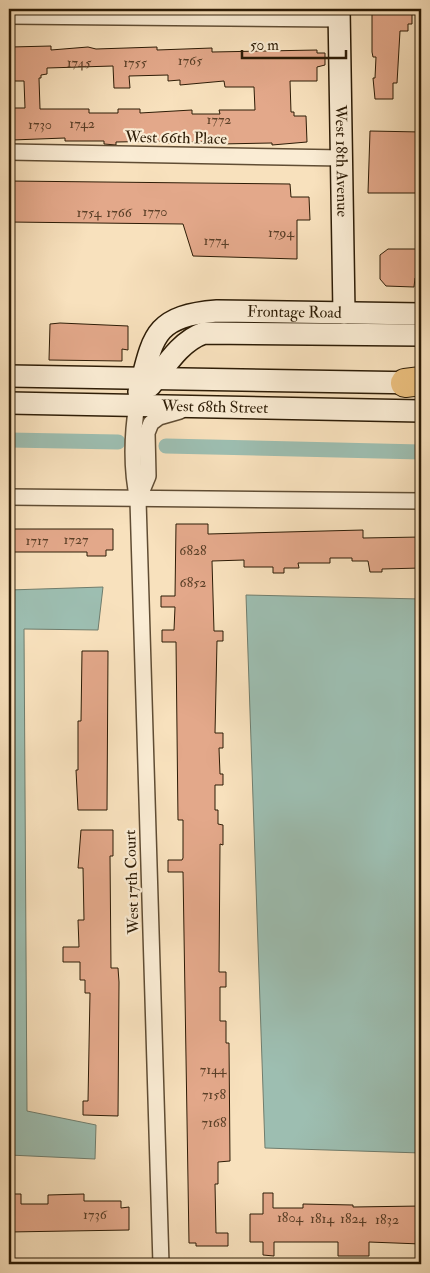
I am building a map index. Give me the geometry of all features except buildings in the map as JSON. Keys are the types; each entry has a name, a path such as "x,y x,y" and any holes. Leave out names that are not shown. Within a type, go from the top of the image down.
{"street":[{"path":"9,16 84,13 339,14"},
{"name":"West 18th Avenue","path":"339,14 344,313"},
{"name":"West 66th Place","path":"9,152 342,158"},
{"name":"Frontage Road","path":"150,378 153,340 168,322 183,316 216,311 421,314"},
{"path":"314,334 331,326 344,313"},
{"name":"Frontage Road","path":"193,336 214,332 421,335"},
{"path":"136,404 150,378 193,336"},
{"path":"193,336 189,351 191,362 197,371 210,379"},
{"name":"West 68th Street","path":"9,376 416,382"},
{"name":"West 68th Street","path":"9,403 421,411"},
{"name":"West 17th Court","path":"136,404 133,427 133,476 138,500 161,1264"},
{"name":"West 17th Court","path":"138,500 148,476 147,433 151,423 159,417 196,406"},
{"path":"9,497 138,500 421,501"}],"shaded area":[{"path":"103,587 98,630 24,629 27,1111 96,1125 95,1159 9,1155 9,590"},
{"path":"246,595 421,599 421,1153 265,1148"}],"waterway":[{"path":"9,440 118,442"},
{"path":"166,446 421,452"}]}
